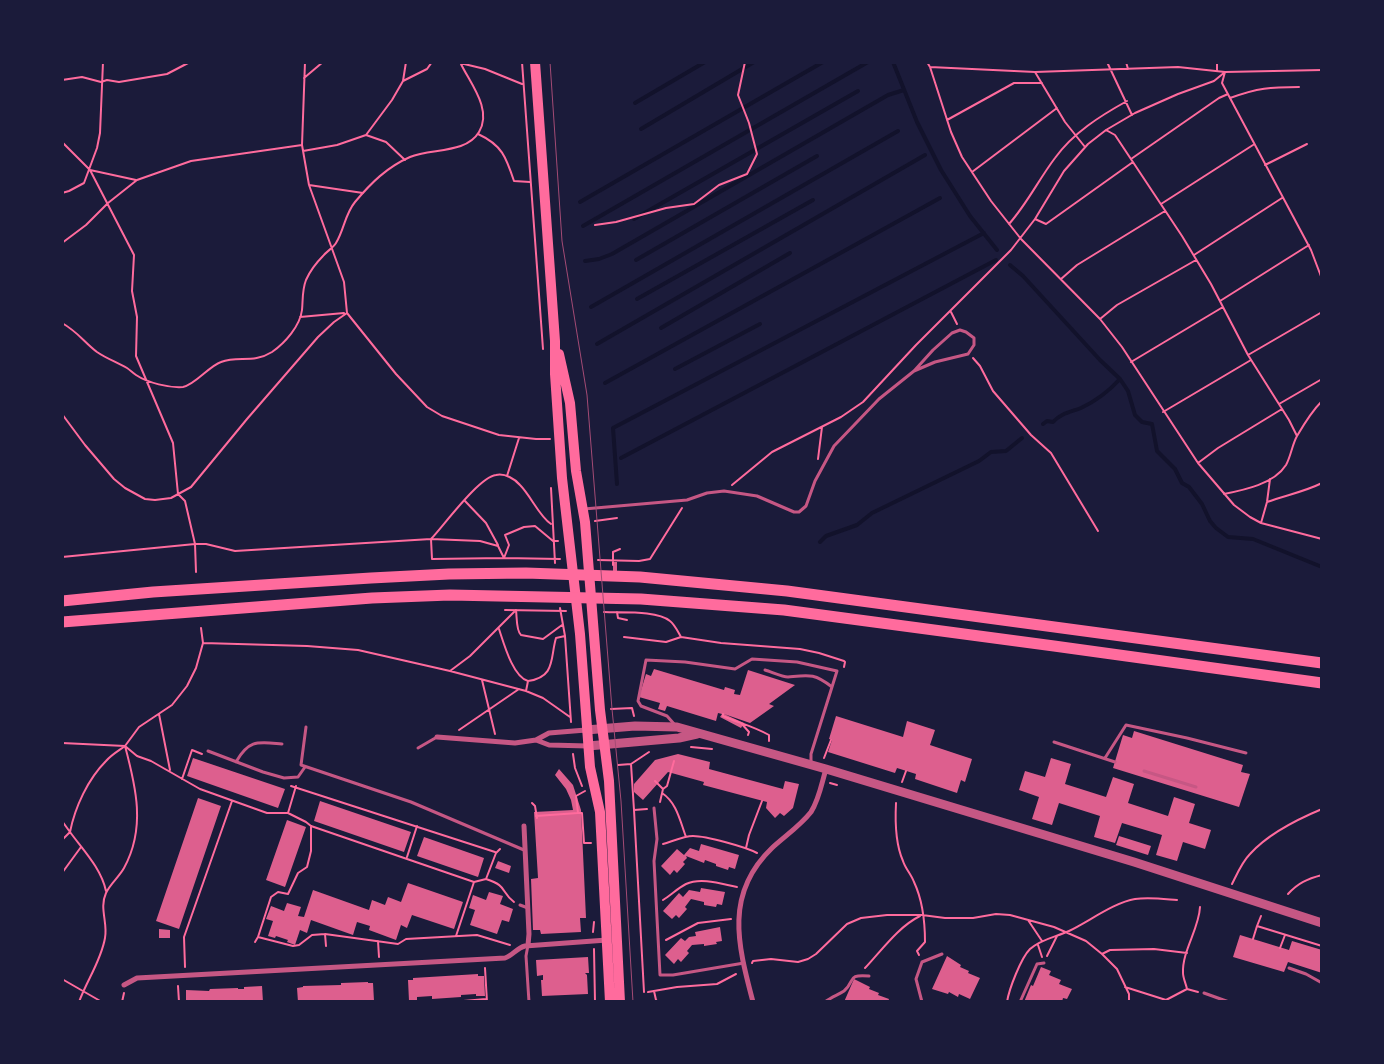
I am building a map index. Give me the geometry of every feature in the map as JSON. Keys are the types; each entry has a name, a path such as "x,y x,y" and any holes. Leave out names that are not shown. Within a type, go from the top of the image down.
{"highway":[{"path":"62,601 153,592 449,574 640,577 787,591 1322,663"},
{"path":"62,622 372,598 450,594 641,599 784,610 1044,644 1322,684"}],"main road":[{"path":"535,62 555,341 555,374 562,478 580,634 586,730 592,778 600,812 610,1002"},
{"path":"555,341 565,374 570,403 576,472 583,509 600,710 610,796 620,1002"}],"street":[{"path":"437,737 514,743 536,740 549,733 651,726 677,727 826,768 1134,862 1322,922"},
{"path":"536,740 549,745 588,746 678,738 700,734"},
{"path":"753,1002 738,926 739,909 745,887 758,865 771,849 812,811 826,768"},
{"path":"524,826 528,945"},
{"path":"124,985 137,978 505,958 520,947 528,945 617,940"}],"lane":[{"path":"583,509 687,500 707,493 724,491 757,496 794,512 799,512 806,506 815,481 834,446 879,399 914,372 935,362 968,354 974,345 974,338 960,330 952,333 932,350 914,372"},
{"path":"677,727 667,716 641,706 638,700 646,660 685,662 735,669 752,659 798,662 837,671 811,754 811,764"},
{"path":"766,670 787,677 804,674 810,675 825,681 832,687"},
{"path":"1105,758 1126,725 1246,753"},
{"path":"306,727 301,765 411,802 525,850"},
{"path":"418,748 437,737"},
{"path":"236,762 243,750 257,742 282,744"},
{"path":"1054,742 1115,762"},
{"path":"208,751 284,778 298,777 306,767"},
{"path":"1144,771 1196,787"},
{"path":"654,808 656,846 654,861 660,975 673,975 744,963"},
{"path":"520,905 528,908"},
{"path":"528,945 526,956 529,1001"},
{"path":"922,1002 916,979 922,962 942,954"},
{"path":"1020,1002 1037,964 1044,963"},
{"path":"1289,968 1306,974 1322,983"},
{"path":"825,1002 845,990 852,978 859,975 869,976"},
{"path":"1204,993 1230,1002"}],"path":[{"path":"62,193 84,183 97,148 100,133 103,62"},
{"path":"62,80 82,78 101,82 107,80 119,82 167,74 190,62"},
{"path":"304,62 303,151 309,186 344,282 347,313 396,374 427,407 442,416 499,435 550,439"},
{"path":"304,78 323,62"},
{"path":"303,151 336,145 366,135 404,81 406,62"},
{"path":"404,81 427,69 432,62"},
{"path":"522,62 543,350"},
{"path":"596,225 616,222 666,208 694,204 719,184 747,174 757,154 749,122 738,95 745,62"},
{"path":"927,62 962,157 972,172 1021,239 1100,319 1198,463 1234,505 1261,523 1322,539"},
{"path":"1107,62 1132,115"},
{"path":"1126,62 1128,69"},
{"path":"1217,62 1217,71"},
{"path":"460,63 485,69 522,84"},
{"path":"62,323 75,330 98,352 145,380 162,385 187,386 222,361 259,358 272,352 295,329 300,317 302,294 311,268 324,254 333,248 352,205 375,180 392,166 404,160 422,152 452,148 472,139 478,134 483,123 480,102 460,63"},
{"path":"930,67 1035,72 1178,67 1225,72 1322,70"},
{"path":"1035,72 1056,108 1085,147"},
{"path":"1225,72 1222,83 1309,245 1322,279"},
{"path":"724,491 772,452 841,417 863,402 916,345 951,312 1021,239 1064,171 1085,147 1106,130 1132,115 1214,80 1225,72"},
{"path":"947,120 1014,83 1042,84"},
{"path":"1230,98 1268,87 1299,87"},
{"path":"1035,219 1046,224 1132,160 1219,98 1228,94"},
{"path":"1009,224 1020,212 1056,157 1075,135 1100,117 1127,102"},
{"path":"972,172 1056,108"},
{"path":"1106,130 1115,136 1132,160 1194,255 1248,355 1282,408 1297,436"},
{"path":"478,134 490,140 506,156 514,181 530,182"},
{"path":"366,135 386,142 404,160"},
{"path":"62,142 90,170 134,255 132,291 138,317 136,356 173,443 178,494 185,501 195,544 196,572"},
{"path":"1161,204 1254,144"},
{"path":"1265,166 1307,144"},
{"path":"62,243 86,225 108,203 137,180 191,161 302,145"},
{"path":"90,170 137,180"},
{"path":"309,186 363,193"},
{"path":"1194,255 1283,198"},
{"path":"1061,279 1077,265 1165,211"},
{"path":"1220,301 1309,245"},
{"path":"1100,319 1117,305 1196,260"},
{"path":"1131,362 1223,307"},
{"path":"951,312 960,330"},
{"path":"1248,355 1322,312"},
{"path":"300,317 347,313"},
{"path":"62,414 114,479 145,499 171,498 191,486 318,337 347,313"},
{"path":"968,354 980,366 993,391 1031,435 1051,453 1098,531"},
{"path":"1164,412 1251,360"},
{"path":"1279,404 1322,379"},
{"path":"1224,494 1243,490 1270,480 1286,466 1297,436 1315,408 1322,401"},
{"path":"1198,463 1218,448 1282,408"},
{"path":"815,481 822,426"},
{"path":"508,476 519,438"},
{"path":"525,557 432,560 431,538 478,486 491,476 502,474 518,482 528,492 546,520 552,524"},
{"path":"1261,523 1267,502 1270,480"},
{"path":"1267,502 1288,494 1303,492 1322,483"},
{"path":"551,486 556,568"},
{"path":"639,561 650,560 687,500"},
{"path":"465,501 486,523 504,558"},
{"path":"504,558 509,545 505,535 524,527 535,526 554,541 561,541"},
{"path":"62,557 195,544 206,544 235,551 431,538 480,541 498,546"},
{"path":"203,643 307,646 358,650 450,670 526,691 543,698 571,718 565,636 560,606"},
{"path":"505,610 529,610"},
{"path":"516,610 518,630 521,635 543,639 562,625"},
{"path":"450,670 470,656 516,610"},
{"path":"642,614 657,615 671,621 681,637"},
{"path":"62,840 70,832 80,802 94,775 106,760 125,746 139,727 172,705 187,686 196,668 203,643 201,628"},
{"path":"499,629 516,672 528,681 537,680 550,668 556,638 565,636"},
{"path":"624,637 666,642 681,637 721,643 800,649 844,661"},
{"path":"481,679 496,741"},
{"path":"526,691 528,681"},
{"path":"448,738 519,689"},
{"path":"600,710 632,708"},
{"path":"159,714 170,771"},
{"path":"724,714 723,716 746,728 748,735"},
{"path":"741,724 748,724 769,734 769,741"},
{"path":"824,758 831,740"},
{"path":"62,742 125,746 137,756 151,761 200,789 232,801 268,813 288,813 311,826 474,882 486,879 497,882 504,888 510,899 520,905"},
{"path":"79,1002 106,937 103,906 106,892 124,868 135,838 138,817 137,801 125,746"},
{"path":"572,746 575,768 585,792 576,796 578,813"},
{"path":"634,810 658,808 674,761"},
{"path":"631,764 644,992"},
{"path":"902,782 906,770"},
{"path":"288,813 298,777"},
{"path":"655,781 663,789"},
{"path":"296,787 496,852"},
{"path":"662,793 675,806 686,837"},
{"path":"185,975 184,937 232,801"},
{"path":"746,848 762,801"},
{"path":"532,803 535,806 537,817 582,813 584,843 591,843"},
{"path":"896,803 896,826 902,861 914,882 922,915 926,942 919,949"},
{"path":"1232,884 1248,855 1265,839 1322,809"},
{"path":"62,821 103,880 106,892"},
{"path":"255,942 271,897 278,892 288,894 298,873 307,867 311,851 311,826"},
{"path":"407,858 417,826"},
{"path":"656,846 692,835 746,848 757,853"},
{"path":"62,874 81,847"},
{"path":"486,879 496,852 502,847"},
{"path":"1288,894 1296,885 1309,878 1322,875"},
{"path":"656,902 665,899 686,884 693,882 703,881 737,887"},
{"path":"456,936 474,882"},
{"path":"1066,932 1118,904 1134,899 1178,900"},
{"path":"1187,989 1183,973 1187,953 1200,914 1200,907"},
{"path":"754,962 771,959 798,962 808,959 816,954 847,924 861,918 887,914 972,918 996,914 1054,927 1086,941 1117,969 1129,994 1129,1002"},
{"path":"859,975 911,921 922,915"},
{"path":"1253,939 1261,916"},
{"path":"594,917 595,1002"},
{"path":"658,942 669,939 698,923 731,919"},
{"path":"1028,920 1042,941"},
{"path":"1257,926 1322,946"},
{"path":"258,937 293,946 299,945 312,935 325,934 398,944 406,940 477,935 512,946"},
{"path":"325,934 326,946"},
{"path":"1044,963 1058,935"},
{"path":"1280,948 1285,935"},
{"path":"378,941 379,964"},
{"path":"1038,945 1044,963"},
{"path":"1102,954 1110,950 1154,949 1187,953"},
{"path":"452,1002 487,1000 485,968"},
{"path":"648,992 677,987 717,984 746,970"},
{"path":"62,980 80,988 83,992 102,1002"},
{"path":"178,986 179,1002"},
{"path":"1126,987 1166,1000 1187,989 1204,993"},
{"path":"654,991 658,1002"},
{"path":"506,1002 529,1001"}],"building":[{"path":"613,562 617,562 617,572 613,573"},
{"path":"654,669 724,690 725,687 735,690 734,694 740,695 748,670 795,685 769,704 774,706 750,723 724,714 744,723 741,728 720,717 722,714 718,713 716,721 667,706 665,711 658,709 660,703 639,697 646,674 651,676"},
{"path":"836,716 903,737 907,721 935,730 930,745 972,759 965,782 961,780 957,793 915,779 916,774 897,768 895,773 828,752 832,740 829,739"},
{"path":"1134,731 1243,765 1241,772 1250,774 1239,807 1113,768 1123,735 1132,738"},
{"path":"678,754 710,762 709,769 783,789 785,781 799,784 793,808 784,816 780,813 775,818 766,808 767,802 703,785 704,782 668,772 643,800 634,792 634,784 655,760"},
{"path":"193,758 285,789 278,808 187,776"},
{"path":"1051,758 1071,764 1065,784 1106,797 1113,777 1134,784 1128,803 1168,816 1174,797 1195,804 1189,823 1211,830 1205,849 1183,842 1177,861 1156,855 1162,835 1122,823 1115,843 1094,837 1100,816 1059,803 1052,825 1032,819 1039,797 1019,790 1025,771 1045,777"},
{"path":"559,769 573,785 581,810 586,918 580,918 581,932 541,934 540,930 533,930 531,879 538,878 534,812 573,810 566,789 555,775"},
{"path":"198,798 221,806 179,929 156,921"},
{"path":"320,801 411,832 404,852 314,821"},
{"path":"287,820 306,827 285,887 266,880"},
{"path":"1119,836 1151,846 1148,855 1116,845"},
{"path":"424,837 484,858 478,877 417,856"},
{"path":"701,844 739,855 735,869 729,867 728,870 705,860 704,863 686,856 687,858 683,862 685,864 677,873 674,870 670,875 661,866 677,849 684,855 690,848 699,851"},
{"path":"498,861 511,866 509,873 495,868"},
{"path":"408,883 463,902 454,929 412,915 407,928 401,925 396,940 369,930 370,926 357,922 353,935 311,920 307,933 300,930 295,945 287,942 288,940 276,936 275,938 268,936 273,921 266,919 271,906 284,911 287,903 301,907 298,916 304,917 313,890 369,910 372,900 385,905 388,897 401,902"},
{"path":"701,888 725,892 722,905 717,904 716,907 704,905 704,902 691,899 685,907 687,909 679,918 676,915 672,919 663,911 679,893 683,897 689,890 700,892"},
{"path":"489,892 503,896 500,904 513,909 509,922 502,920 497,934 470,925 475,910 469,908 473,895 486,900"},
{"path":"720,927 722,941 716,942 717,944 692,945 687,951 689,953 681,962 678,959 674,964 665,955 681,938 685,941 689,937 696,936 695,932"},
{"path":"159,929 170,930 170,938 159,938"},
{"path":"1240,935 1289,950 1292,941 1322,950 1322,973 1288,962 1284,972 1233,957"},
{"path":"947,956 961,965 960,967 969,971 968,973 980,978 970,999 959,994 958,997 949,992 948,994 932,989"},
{"path":"588,957 589,973 585,973 587,975 588,994 542,996 541,980 543,980 543,975 537,976 536,960"},
{"path":"1041,967 1051,971 1049,975 1061,980 1059,984 1072,989 1067,999 1063,998 1062,1002 1024,1002"},
{"path":"478,974 478,976 484,976 485,996 476,996 476,994 432,999 432,996 417,997 417,1000 409,1001 408,980 413,980 413,978"},
{"path":"854,979 879,993 878,995 889,999 888,1002 844,1002"},
{"path":"373,983 374,1001 298,1002 297,988 303,986"},
{"path":"262,986 263,1002 186,1002 186,990 209,991 210,989 244,989 244,987"}],"waterway":[{"path":"635,103 705,62"},
{"path":"641,129 754,62"},
{"path":"580,202 823,62"},
{"path":"583,226 868,62"},
{"path":"893,62 917,122 941,170 970,216 997,250"},
{"path":"585,261 599,259 612,254 888,95 904,90"},
{"path":"634,219 858,91"},
{"path":"591,307 898,131"},
{"path":"597,344 925,155"},
{"path":"636,260 817,156"},
{"path":"605,383 940,198"},
{"path":"637,299 813,200"},
{"path":"617,484 613,428 984,233"},
{"path":"661,328 790,253"},
{"path":"621,458 996,260"},
{"path":"1010,265 1023,276 1100,360 1120,379 1128,391 1135,415 1142,422 1152,424 1157,451 1175,469 1182,483 1189,487 1202,504 1210,521 1216,528 1228,537 1253,539 1322,567"},
{"path":"675,369 760,324"},
{"path":"1043,424 1047,421 1053,422 1063,415 1092,402 1107,392 1120,379"},
{"path":"820,542 826,536 857,525 872,513 979,461 991,452 1006,451 1022,438"}],"tram line":[{"path":"550,62 562,241 587,395 621,801 633,1002"}]}
